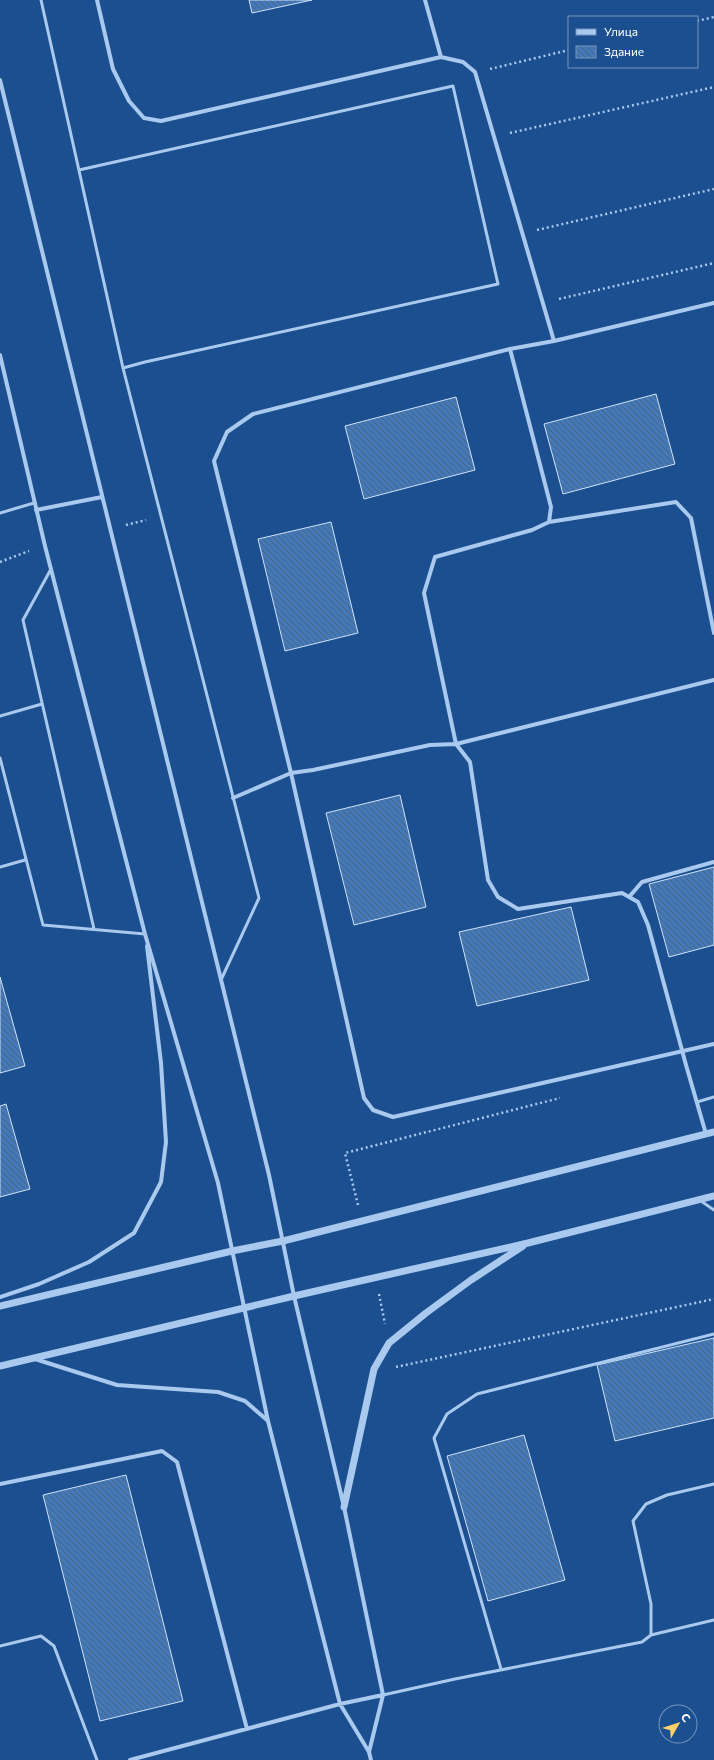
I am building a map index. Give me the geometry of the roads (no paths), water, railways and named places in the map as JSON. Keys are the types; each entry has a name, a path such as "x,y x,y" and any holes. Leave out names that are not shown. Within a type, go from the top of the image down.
{"street":[{"path":"97,0 113,69 130,101 144,118 161,121 441,57 463,62 475,72 554,341"},
{"path":"425,0 441,57"},
{"path":"0,80 269,1175 294,1296 344,1507 383,1695 369,1752"},
{"path":"714,303 554,341 510,349 253,414 227,432 214,461 291,773 364,1098 373,1110 393,1117 714,1044"},
{"path":"510,349 551,507 549,522"},
{"path":"0,355 34,503 145,934 218,1183 268,1421 340,1704 369,1752 371,1760"},
{"path":"36,510 102,497"},
{"path":"706,1134 648,925 638,902 622,893 518,908 498,897 488,880 470,762 456,744 424,593 434,557 532,530 549,522 676,502 692,518 714,633"},
{"path":"233,798 291,773 313,770 430,746 456,744 714,680"},
{"path":"629,897 642,882 714,862"},
{"path":"0,1297 39,1284 89,1262 134,1233 161,1182 166,1142 164,1103 161,1063 145,934"},
{"path":"0,1306 232,1251 283,1241 714,1132"},
{"path":"0,1366 294,1296 528,1243 714,1196"},
{"path":"344,1507 374,1369 389,1343 426,1313 471,1280 528,1243"},
{"path":"33,1358 117,1385 218,1392 245,1401 268,1421"},
{"path":"0,1484 162,1451 177,1462 247,1729"},
{"path":"130,1760 340,1704 383,1695"}],"lane":[{"path":"41,0 123,368 259,898 221,980"},
{"path":"79,170 453,86 498,284 123,368"},
{"path":"0,513 34,503"},
{"path":"51,569 23,620 94,929"},
{"path":"0,716 42,704"},
{"path":"0,758 25,860 43,924 145,934"},
{"path":"0,867 25,860"},
{"path":"697,1102 714,1097"},
{"path":"699,1200 714,1210"},
{"path":"501,1669 434,1438 447,1414 477,1394 714,1334"},
{"path":"651,1635 651,1604 633,1521 646,1504 666,1495 714,1484"},
{"path":"383,1695 501,1669 642,1642 651,1635 714,1620"},
{"path":"0,1646 41,1636 54,1646 97,1760"}]}
